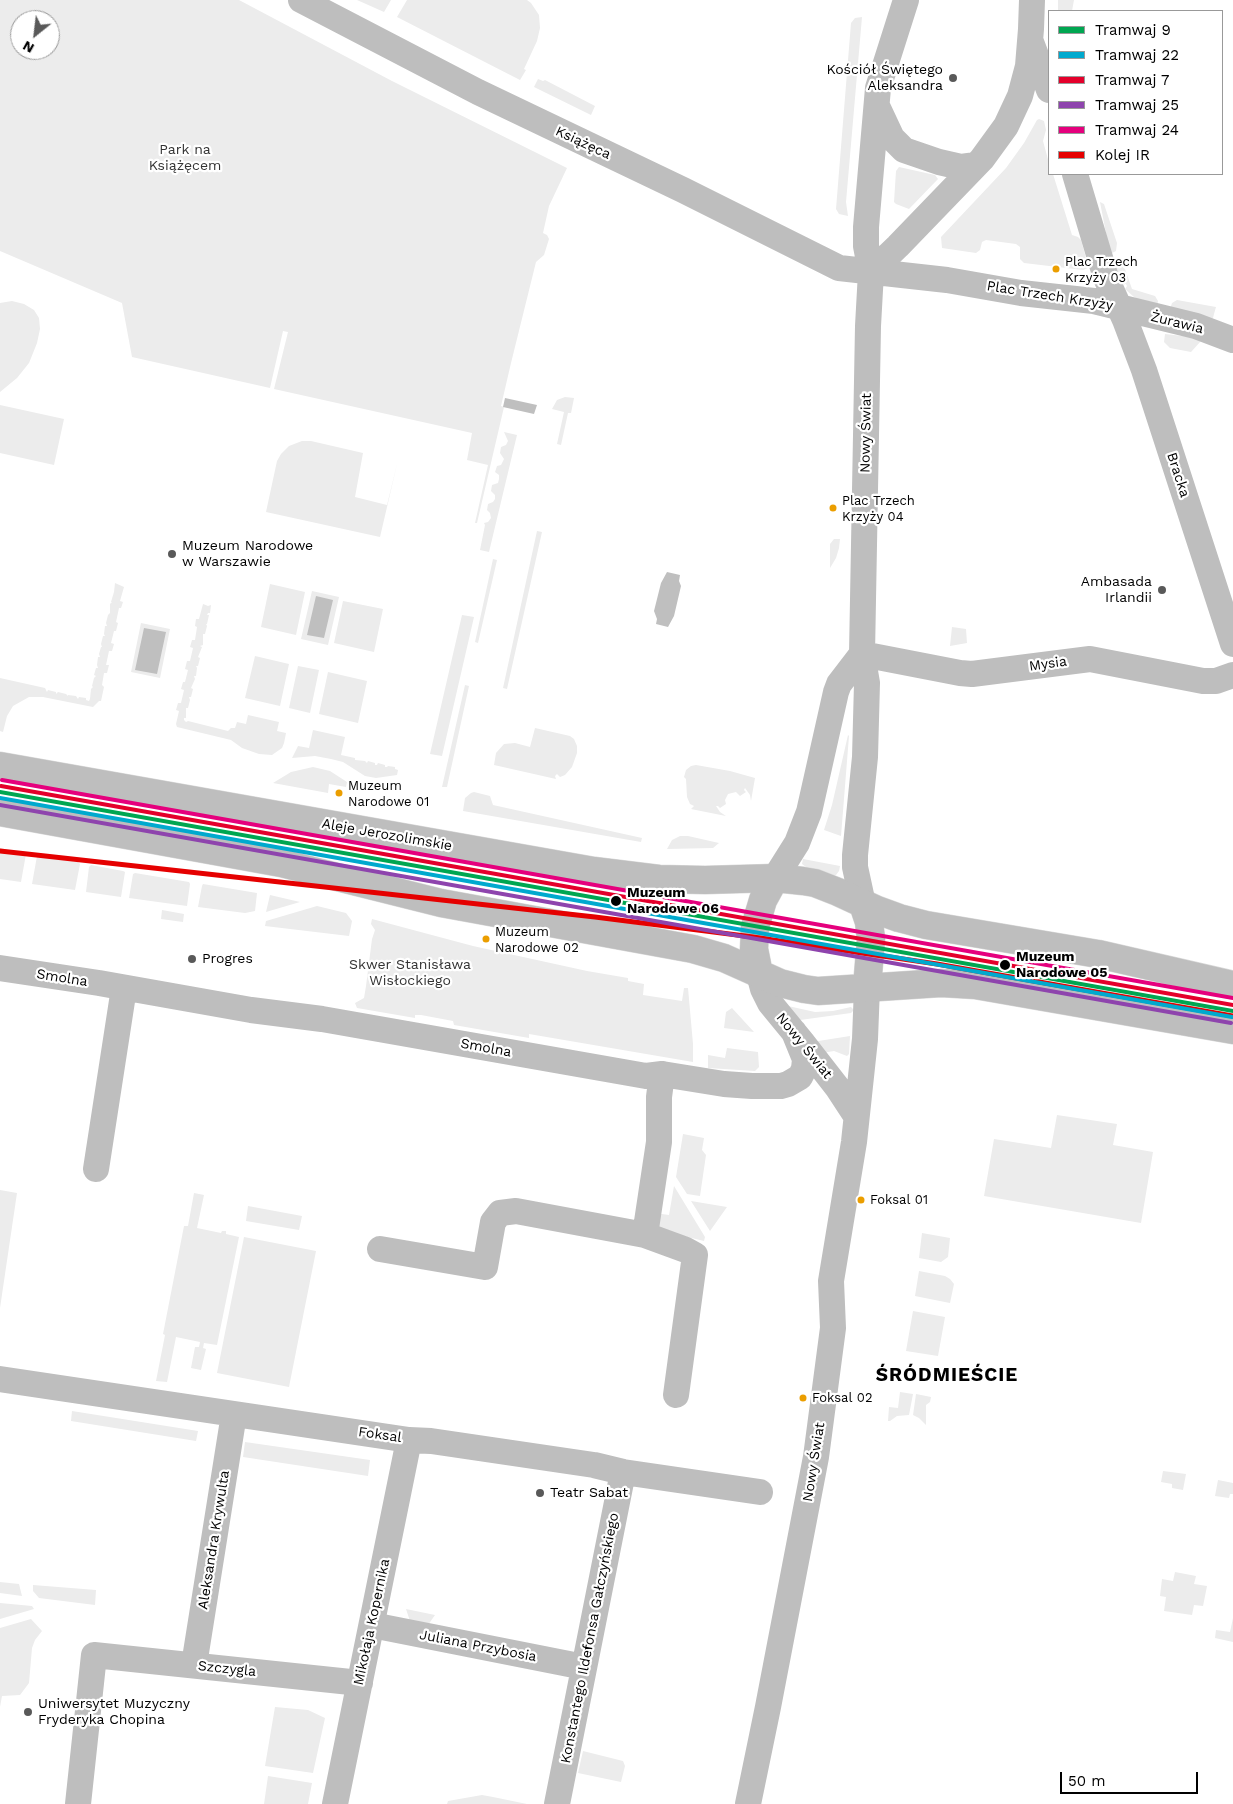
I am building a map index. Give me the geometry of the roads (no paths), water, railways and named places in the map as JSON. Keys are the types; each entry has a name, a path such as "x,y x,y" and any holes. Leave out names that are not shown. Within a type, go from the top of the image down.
{"main road":[{"name":"Aleje Jerozolimskie","path":"0,766 594,871 643,878 775,878"},
{"path":"0,812 282,863 434,902 693,949 724,958 788,986 804,989 818,991 941,983 975,985 1233,1030"},
{"path":"759,974 754,949 755,927 763,900 775,878 815,883 899,918 1098,954 1233,983"},
{"path":"863,904 869,922 870,939 867,987"}],"street":[{"name":"Książęca","path":"301,0 470,88 682,190 811,256 839,268 871,272"},
{"path":"871,272 866,246 866,227 876,103 884,64 906,0"},
{"path":"871,272 976,165 995,143 1016,106 1026,76 1031,42 1032,0"},
{"path":"1031,42 1048,87"},
{"path":"876,103 892,138 904,150 939,162 961,166 976,165"},
{"name":"Plac Trzech Krzyży","path":"1075,175 1106,278 1120,307"},
{"name":"Plac Trzech Krzyży","path":"871,272 976,284 1120,307"},
{"name":"Nowy Świat","path":"863,904 855,867 855,855 865,742 867,683 862,654 868,326 871,272"},
{"name":"Żurawia","path":"1120,307 1196,326 1233,340"},
{"name":"Bracka","path":"1120,307 1152,397 1233,644"},
{"path":"775,878 797,843 809,812 839,684 862,654"},
{"name":"Mysia","path":"862,654 972,674 1090,659 1203,681 1216,681 1233,675"},
{"name":"Smolna","path":"0,968 252,1010 322,1019 646,1076 662,1074 724,1084 752,1086 785,1085 800,1077 805,1066 805,1059 794,1032"},
{"name":"Nowy Świat","path":"759,974 763,989 770,1003 837,1087 856,1116"},
{"name":"Nowy Świat","path":"748,1804 816,1457 833,1328 831,1281 854,1142 864,1045 867,987"},
{"path":"96,1169 124,988"},
{"path":"645,1235 658,1142 659,1097 662,1074"},
{"path":"380,1250 485,1267 493,1222 500,1213 516,1211 645,1235 695,1255 676,1395"},
{"name":"Foksal","path":"0,1379 409,1440 431,1441 594,1465 623,1472 760,1492"},
{"name":"Aleksandra Krywulta","path":"194,1666 234,1414"},
{"name":"Mikołaja Kopernika","path":"335,1804 409,1440"},
{"name":"Konstantego Ildefonsa Gałczyńskiego","path":"557,1804 623,1472"},
{"name":"Juliana Przybosia","path":"372,1625 584,1667"},
{"name":"Szczygla","path":"78,1804 94,1655 360,1683"}],"tram line":[{"name":"24","path":"2,780 1233,998"},
{"name":"7","path":"1,786 1233,1005"},
{"name":"9","path":"0,792 1233,1011"},
{"name":"22","path":"0,798 1232,1017"},
{"name":"25","path":"0,805 1231,1023"}],"rail line":[{"name":"IR","path":"0,851 595,917 753,937 937,964 1233,1016"}],"place":[{"name":"Kościół Świętego Aleksandra","path":"953,78"},
{"name":"Plac Trzech Krzyży 03","path":"1056,269"},
{"name":"Plac Trzech Krzyży 04","path":"833,508"},
{"name":"Muzeum Narodowe w Warszawie","path":"172,554"},
{"name":"Ambasada Irlandii","path":"1162,590"},
{"name":"Muzeum Narodowe 01","path":"339,793"},
{"name":"Muzeum Narodowe 06","path":"616,901"},
{"name":"Muzeum Narodowe 02","path":"486,939"},
{"name":"Progres","path":"192,959"},
{"name":"Muzeum Narodowe 05","path":"1005,965"},
{"name":"Foksal 01","path":"861,1200"},
{"name":"Foksal 02","path":"803,1398"},
{"name":"Teatr Sabat","path":"540,1493"},
{"name":"Uniwersytet Muzyczny Fryderyka Chopina","path":"28,1712"}],"district":[{"name":"ŚRÓDMIEŚCIE","path":"947,1375"}],"park label":[{"name":"Park na Książęcem","path":"185,158"},
{"name":"Skwer Stanisława Wisłockiego","path":"410,974"}]}
